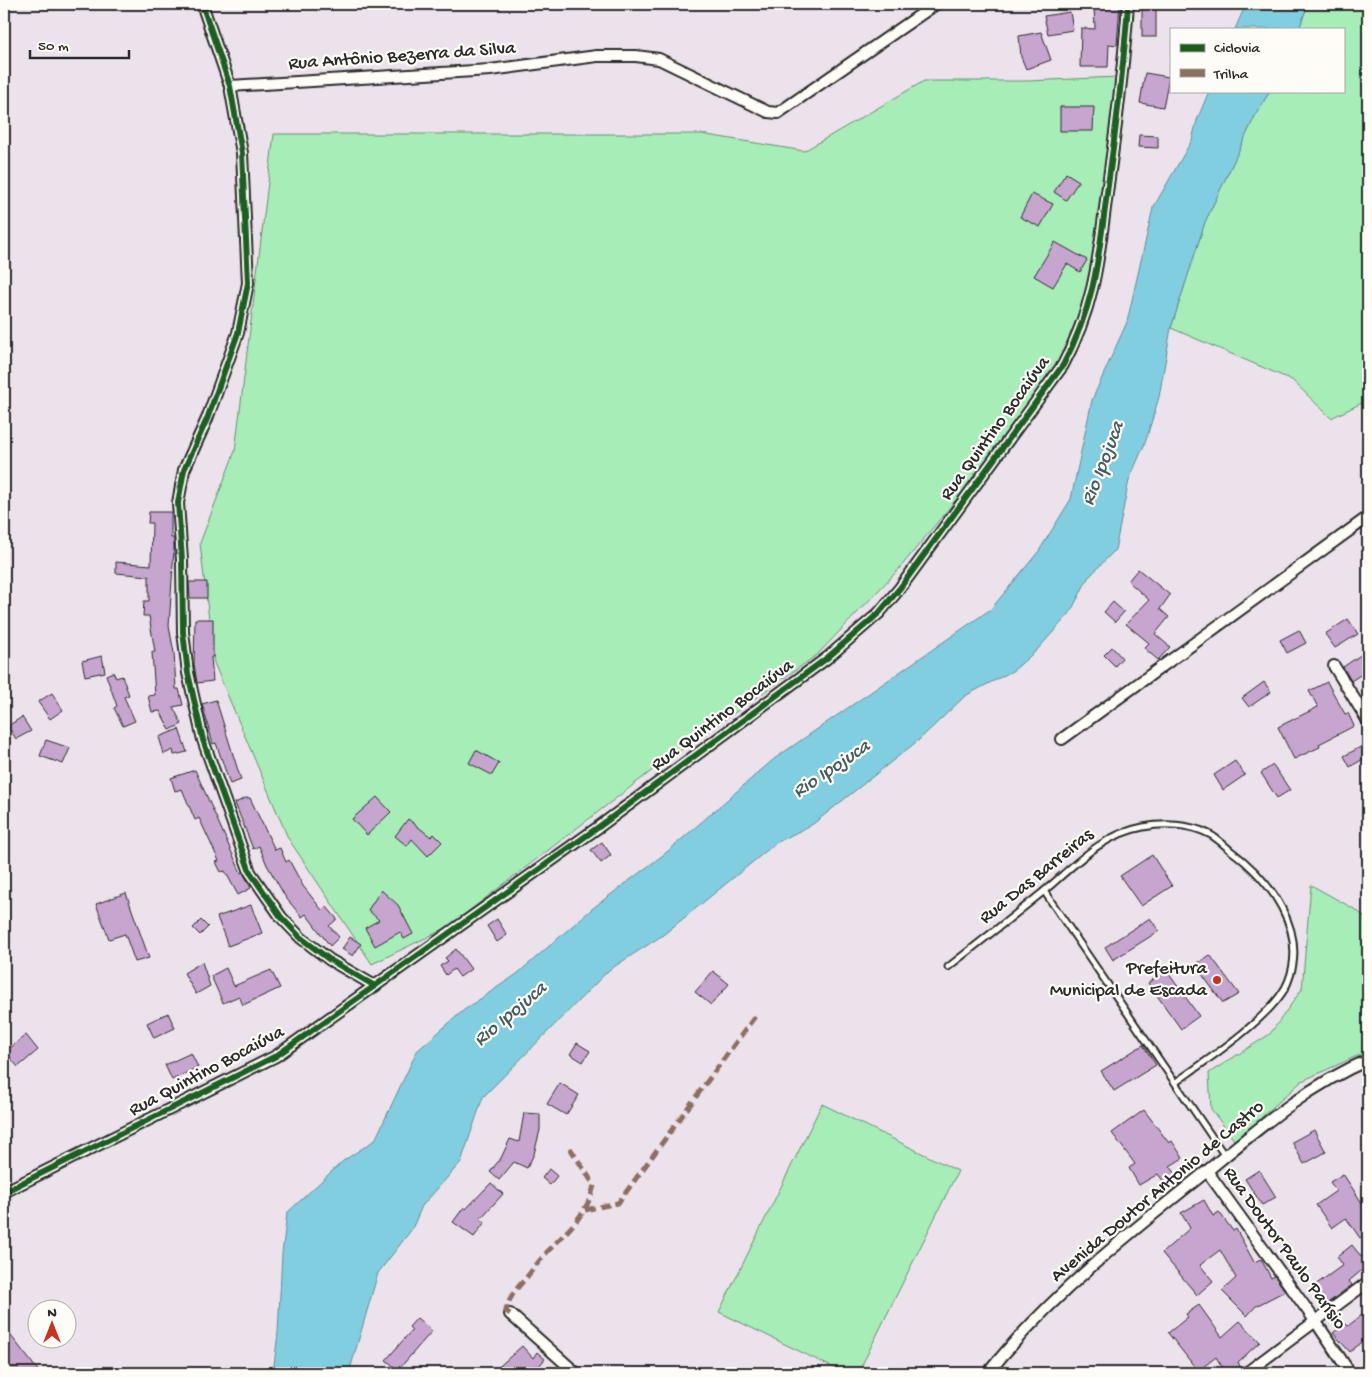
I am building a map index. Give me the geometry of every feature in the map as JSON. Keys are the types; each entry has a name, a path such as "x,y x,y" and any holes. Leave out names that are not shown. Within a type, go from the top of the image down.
{"street":[{"path":"202,4 230,86 242,153 248,283 238,332 208,419 184,470 178,503 182,560 183,632 188,674 203,740 250,872 281,917 300,938 330,960 375,986"},
{"name":"Rua Antônio Bezerra da Silva","path":"230,86 490,70 597,56 659,58 768,112 778,113 936,4"},
{"name":"Rua Quintino Bocaiúva","path":"4,1192 276,1056 600,826 828,658 880,613 1063,365 1078,336 1093,289 1102,240 1124,69 1128,4"},
{"path":"1062,739 1368,517"},
{"path":"1334,666 1368,722"},
{"name":"Avenida Doutor Antonio de Castro","path":"988,1373 1041,1313 1144,1221 1304,1095 1368,1060"},
{"name":"Rua Doutor Paulo Parísio","path":"1207,1170 1316,1322 1350,1373"},
{"path":"1246,1373 1368,1282"},
{"path":"510,1314 576,1373"}],"lane":[{"name":"Rua Das Barreiras","path":"948,967 1044,891 1083,855 1101,843 1120,834 1143,827 1167,825 1189,827 1210,834 1244,860 1278,899 1292,937 1292,962 1288,982 1278,998 1202,1064 1176,1082"},
{"path":"1044,891 1225,1156"}],"green space":[{"path":"1308,4 1368,4 1368,400 1331,418 1292,380 1171,328 1205,222 1256,114 1269,92 1344,92 1344,28 1299,28"},
{"path":"1118,77 1091,289 1061,372 899,569 817,655 654,769 448,927 372,964 288,838 214,663 200,543 235,451 274,134 701,134 804,151 924,81 1028,81"},
{"path":"1311,885 1356,910 1368,920 1368,1051 1302,1081 1264,1115 1237,1144 1211,1109 1209,1073 1270,1034 1302,989"},
{"path":"822,1104 958,1171 858,1373 844,1373 719,1312"}],"water":[{"path":"1246,4 1308,4 1299,28 1235,28"},
{"name":"Rio Ipojuca","path":"1209,92 1269,92 1256,114 1205,222 1171,328 1159,397 1145,443 1129,480 1115,550 1088,578 1070,613 1037,650 1014,670 965,696 920,739 813,824 776,843 663,935 609,970 483,1097 461,1162 422,1206 412,1229 378,1273 349,1373 273,1373 287,1213 343,1161 375,1140 417,1051 464,1010 517,974 593,908 667,852 774,759 991,609 1039,551 1071,499 1092,400 1127,322 1153,208 1192,140 1197,120"}],"building":[{"path":"1094,4 1120,4 1117,45 1109,44 1108,67 1080,67 1081,28 1095,29"},
{"path":"1142,4 1156,4 1156,37 1142,37"},
{"path":"1070,12 1073,30 1048,34 1044,16"},
{"path":"1041,32 1051,60 1026,69 1021,57 1019,36"},
{"path":"1145,73 1169,77 1163,107 1140,103"},
{"path":"1060,107 1094,107 1093,131 1060,131"},
{"path":"1139,135 1158,136 1158,148 1138,147"},
{"path":"1066,173 1079,181 1066,200 1054,192"},
{"path":"1032,194 1053,204 1040,227 1020,217"},
{"path":"1055,242 1087,260 1080,272 1067,264 1053,287 1034,276"},
{"path":"149,512 171,512 171,538 174,538 169,626 174,653 176,689 179,689 183,705 173,707 182,724 170,730 160,711 152,712 148,696 155,695 152,652 155,652 149,616 143,616 144,601 149,601 149,576 116,573 116,562 151,565 152,523 148,523"},
{"path":"1138,569 1170,595 1160,609 1169,617 1155,634 1170,647 1158,660 1144,648 1149,643 1126,624 1149,600 1128,581"},
{"path":"189,582 207,582 207,598 190,598"},
{"path":"1113,602 1124,612 1115,622 1104,612"},
{"path":"195,619 213,619 213,657 211,657 213,681 197,683 194,664"},
{"path":"1348,619 1358,634 1335,648 1325,634"},
{"path":"1299,630 1306,643 1287,653 1280,640"},
{"path":"1112,647 1122,658 1115,666 1104,655"},
{"path":"1368,650 1368,670 1351,681 1343,667"},
{"path":"102,656 105,672 85,676 82,661"},
{"path":"113,672 116,678 122,676 129,695 124,697 135,721 123,726 114,708 117,706 106,675"},
{"path":"1264,682 1271,692 1249,707 1242,698"},
{"path":"1327,682 1345,714 1348,713 1354,726 1319,744 1320,747 1294,759 1278,727 1318,707 1309,691"},
{"path":"52,693 63,710 50,719 38,702"},
{"path":"216,700 241,780 230,784 216,743 213,744 202,704"},
{"path":"22,717 31,731 16,739 8,726"},
{"path":"179,729 187,752 174,755 173,750 164,754 159,737"},
{"path":"46,740 70,748 63,764 40,756"},
{"path":"1364,745 1368,756 1350,767 1344,756"},
{"path":"476,750 499,763 492,775 469,763"},
{"path":"1235,761 1245,775 1223,790 1214,775"},
{"path":"1273,765 1290,790 1277,798 1261,773"},
{"path":"195,770 241,873 243,872 251,888 238,895 225,871 221,872 216,862 219,861 199,818 195,820 182,789 175,791 171,778"},
{"path":"377,797 391,812 367,835 352,819"},
{"path":"250,798 275,850 280,848 286,862 289,860 303,886 322,910 326,906 337,919 329,926 339,937 330,946 306,914 302,917 286,898 267,865 259,846 253,849 235,803"},
{"path":"408,819 431,837 434,834 442,842 428,856 412,839 407,846 395,836"},
{"path":"602,842 611,855 601,863 591,850"},
{"path":"1152,855 1172,886 1141,906 1120,876"},
{"path":"381,890 398,905 413,934 404,939 400,932 375,946 365,928 379,920 368,910"},
{"path":"126,893 149,958 135,962 125,934 109,939 96,904"},
{"path":"251,905 262,933 228,946 217,917"},
{"path":"1150,918 1159,931 1113,960 1105,947"},
{"path":"497,919 507,935 497,942 487,926"},
{"path":"201,920 208,927 200,935 193,928"},
{"path":"350,937 361,944 353,956 342,949"},
{"path":"456,949 471,969 460,977 454,969 446,975 440,966 448,961 445,958"},
{"name":"Prefeitura Municipal de Escada","path":"1210,955 1239,994 1223,1003 1195,965"},
{"path":"202,962 210,986 196,994 184,973"},
{"path":"226,968 234,986 271,970 280,988 243,1005 239,996 223,1003 211,976"},
{"path":"1166,970 1199,1016 1181,1029 1148,983"},
{"path":"713,971 729,984 711,1005 695,992"},
{"path":"168,1013 175,1028 154,1038 147,1023"},
{"path":"26,1035 38,1050 18,1067 5,1052"},
{"path":"577,1043 590,1051 583,1062 570,1054"},
{"path":"1143,1045 1156,1065 1114,1091 1101,1071"},
{"path":"191,1053 198,1067 172,1080 165,1065"},
{"path":"560,1083 579,1095 566,1115 547,1104"},
{"path":"1144,1110 1169,1143 1172,1141 1183,1158 1170,1166 1182,1182 1170,1190 1158,1174 1139,1185 1129,1168 1135,1164 1112,1133"},
{"path":"524,1113 540,1114 540,1130 534,1154 527,1168 514,1162 499,1180 490,1172 501,1158 510,1139 519,1142"},
{"path":"1314,1130 1326,1152 1304,1164 1292,1142"},
{"path":"549,1169 557,1176 550,1185 542,1178"},
{"path":"1259,1170 1276,1197 1262,1205 1245,1179"},
{"path":"1343,1174 1368,1212 1368,1233 1360,1238 1346,1218 1332,1228 1316,1205 1336,1191 1330,1182"},
{"path":"491,1183 503,1194 480,1219 485,1222 474,1237 453,1222 464,1207 466,1209"},
{"path":"1204,1200 1213,1216 1219,1212 1233,1231 1236,1229 1254,1262 1261,1259 1271,1278 1275,1276 1285,1291 1256,1306 1247,1316 1222,1291 1236,1278 1220,1250 1200,1265 1213,1281 1197,1295 1162,1253 1190,1228 1181,1213"},
{"path":"1352,1245 1368,1265 1349,1281 1352,1285 1325,1305 1311,1288 1343,1265 1337,1257"},
{"path":"1199,1305 1222,1337 1240,1321 1260,1342 1238,1362 1240,1366 1229,1373 1226,1373 1216,1357 1198,1371 1168,1333 1188,1317 1186,1314"},
{"path":"1368,1310 1368,1337 1350,1352 1333,1333 1345,1323 1348,1326"},
{"path":"417,1318 432,1331 398,1370 386,1360 412,1330 409,1327"},
{"path":"4,1327 40,1373 4,1373"},
{"path":"522,1346 533,1358 537,1352 545,1359 538,1367 535,1365 529,1373 492,1373"}],"marked path":[{"path":"585,1210 618,1203 756,1015"},
{"path":"510,1314 506,1311 513,1293 544,1255 577,1220 591,1195 594,1185 570,1148"}],"cycle path":[{"path":"202,4 230,86 242,153 248,283 238,333 207,419 184,470 178,503 182,560 183,632 188,673 203,740 250,872 281,917 301,938 330,960 375,986"},
{"path":"4,1192 276,1056 600,826 827,658 879,613 900,588 1063,365 1075,341 1090,296 1099,251 1117,113 1128,4"}],"place":[{"name":"Prefeitura Municipal de Escada","path":"1217,980"}]}
